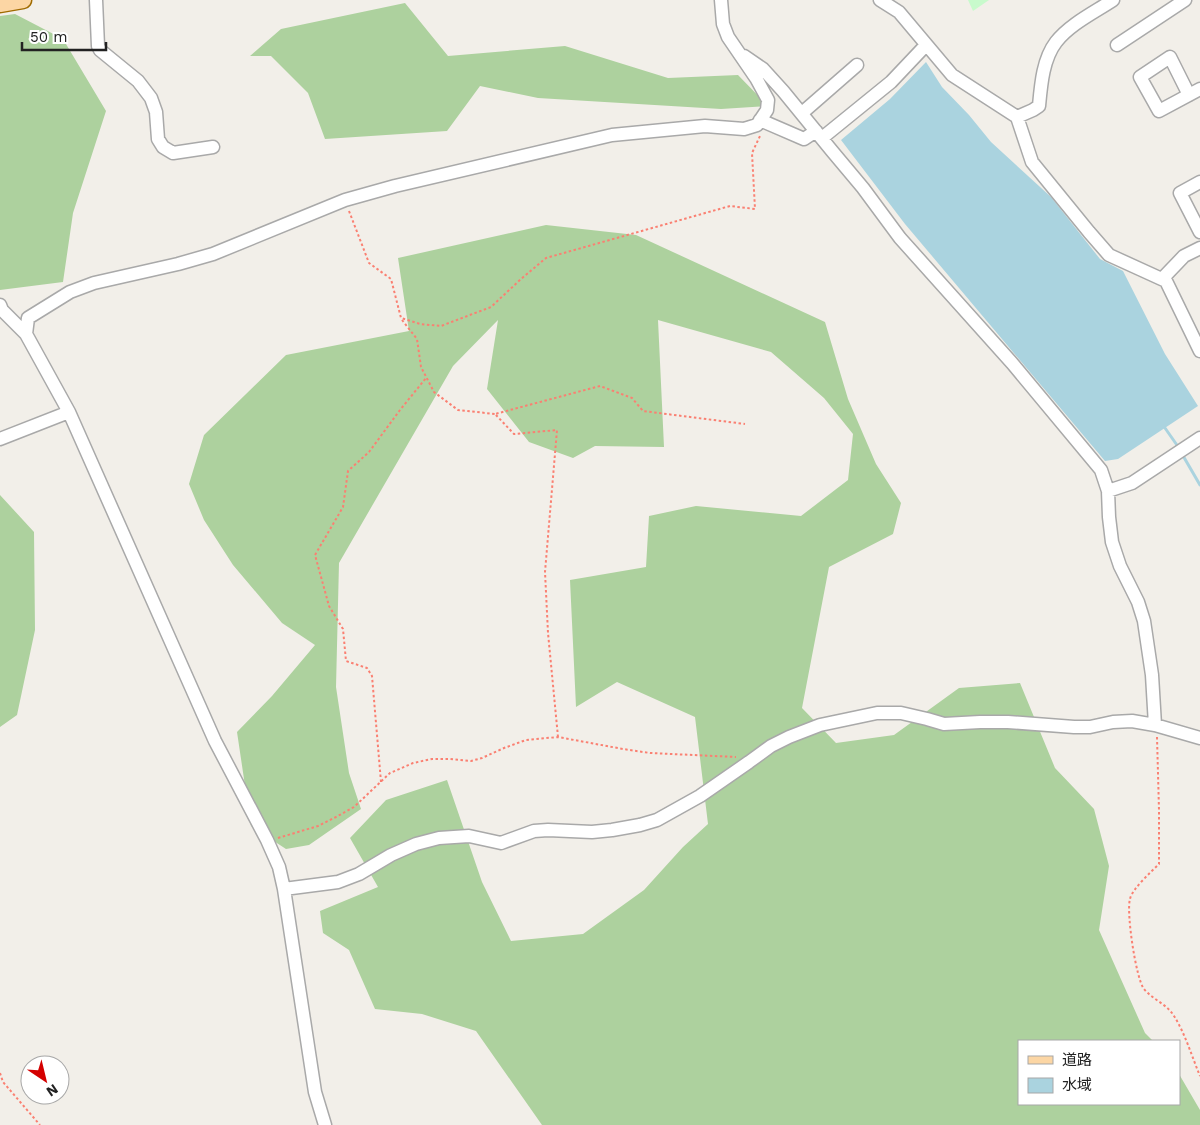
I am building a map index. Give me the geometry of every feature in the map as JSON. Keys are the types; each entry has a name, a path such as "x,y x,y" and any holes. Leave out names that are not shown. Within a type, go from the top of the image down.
{"main road":[{"path":"0,4 23,0"}],"street":[{"path":"96,0 98,46 100,50 138,81 151,98 156,112 158,139 163,147 173,153 213,147"},
{"path":"26,334 28,318 70,292 94,283 213,254 345,200 423,179 612,135 705,126 744,129 757,124 763,121 768,110 768,100 756,78 728,37 723,24 721,0"},
{"path":"880,0 899,12 952,75 1017,117 1032,162 1109,255 1166,281 1196,334 1200,351"},
{"path":"1017,117 1039,106 1043,73 1048,57 1056,42 1066,32 1113,0"},
{"path":"1117,45 1186,0"},
{"path":"763,121 804,139 819,135 891,82 926,45"},
{"path":"736,50 763,70 802,113 863,188 900,238 1012,363 1101,470 1108,491 1112,542 1120,566 1138,602 1144,622 1152,675 1155,725"},
{"path":"802,113 857,65"},
{"path":"1200,182 1180,193 1200,232"},
{"path":"1162,279 1184,256 1200,248"},
{"path":"0,305 2,310 26,334 69,412 215,741 268,840 279,867 315,1092 325,1125"},
{"path":"0,439 69,412"},
{"path":"1108,491 1132,483 1200,438"},
{"path":"284,889 338,882 359,874 399,851 439,838 469,836 501,843 534,831 592,832 640,825 657,820 700,796 771,746 789,737 820,725 877,713 901,713 944,724 1008,722 1074,727 1132,721 1155,725 1200,738"}],"path":[{"path":"401,318 420,324 441,326 491,307 546,258 730,206 755,209 752,153 763,121"},
{"path":"345,200 369,263 392,278 401,318 417,339 421,367 426,378 434,392 458,410 495,414 600,386 632,398 642,411 745,424"},
{"path":"380,782 372,676 367,668 346,661 344,629 329,606 315,555 343,507 348,471 369,452 426,378"},
{"path":"495,414 514,434 558,430 545,572 548,633 558,737"},
{"path":"1155,725 1159,810 1158,864 1136,887 1130,899 1130,925 1142,987 1152,998 1166,1006 1174,1016 1200,1076"},
{"path":"268,840 318,826 336,818 354,807 390,773 413,763 432,759 471,761 526,740 558,737 650,753 756,757"},
{"path":"0,1073 3,1082 40,1125"}],"green space":[{"path":"968,0 989,0 973,11"},
{"path":"405,3 448,56 565,46 668,78 738,75 768,106 721,109 538,98 480,86 447,131 325,139 308,93 271,56 250,56 281,29"},
{"path":"15,14 63,39 106,111 73,213 63,282 0,290 0,16"},
{"path":"546,225 636,235 825,322 848,399 876,464 901,503 893,534 829,567 802,708 836,743 894,735 959,688 1020,683 1055,768 1094,809 1109,866 1099,930 1145,1033 1152,1040 1018,1040 1018,1105 1180,1105 1180,1076 1200,1110 1200,1125 542,1125 476,1031 422,1014 375,1009 349,950 323,933 320,911 378,887 350,838 386,800 447,780 482,882 511,941 583,934 644,890 683,847 708,824 695,717 617,682 576,707 570,580 646,567 649,516 696,506 801,516 848,480 853,434 824,398 771,352 658,320 664,447 595,446 573,458 529,442 487,389 498,320 453,366 339,563 336,687 349,773 361,809 309,845 286,849 251,826 237,732 272,696 315,645 282,623 233,565 204,520 189,484 204,435 286,355 409,331 398,258"},
{"path":"0,495 34,532 35,630 17,715 0,727"}],"water":[{"path":"926,62 942,87 969,115 991,142 1051,197 1100,259 1123,271 1165,354 1198,406 1118,459 1105,461 905,224 841,140 890,99"}],"waterway":[{"path":"1165,428 1179,448"},
{"path":"1182,454 1200,485"}]}
